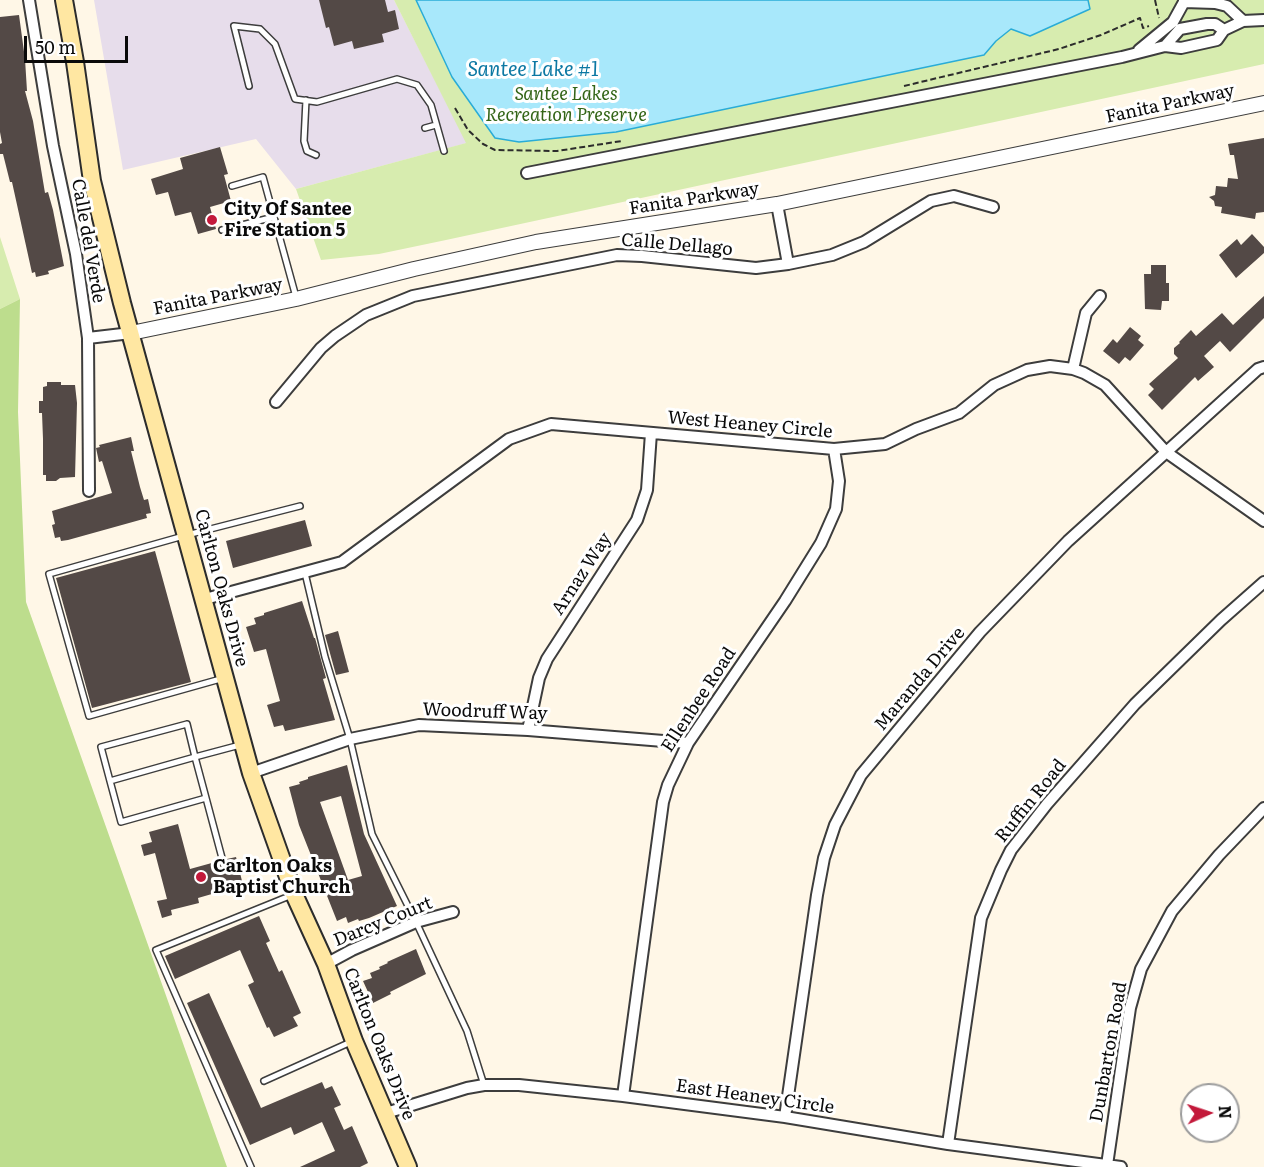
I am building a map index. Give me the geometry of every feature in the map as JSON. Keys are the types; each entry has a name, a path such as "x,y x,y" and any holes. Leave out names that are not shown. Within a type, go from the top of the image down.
{"main road":[{"name":"Carlton Oaks Drive","path":"64,0 92,181 251,773 294,894 326,964 354,1041 386,1113 405,1165"}],"street":[{"name":"Calle del Verde","path":"29,0 52,146 76,254 88,338 89,491"},
{"path":"1134,54 1173,22 1184,1 1227,6 1243,21"},
{"path":"527,173 1165,46 1181,48 1217,39 1224,30 1243,21 1264,20"},
{"path":"1165,46 1180,29 1215,24 1224,30"},
{"name":"Fanita Parkway","path":"131,333 296,299 414,269 536,242 777,204 1264,103"},
{"name":"Calle Dellago","path":"276,402 321,348 335,336 366,315 413,296 617,255 642,255 756,268 788,264 832,255 864,242 931,201 954,196 993,207"},
{"path":"777,204 788,264"},
{"path":"1073,369 1086,313 1100,296"},
{"path":"88,338 131,333"},
{"name":"West Heaney Circle","path":"205,599 342,562 509,440 551,424 834,449 885,444 916,429 959,413 994,385 1027,370 1050,366 1073,369 1105,385 1166,452 1264,521"},
{"name":"Maranda Drive","path":"785,1117 824,858 835,825 861,775 980,632 1068,541 1258,369 1264,367"},
{"name":"Arnaz Way","path":"528,730 539,678 547,659 637,520 647,490 651,433"},
{"name":"Ellenbee Road","path":"623,1096 663,802 668,785 688,743 780,609 821,543 836,509 839,481 834,449"},
{"name":"Ruffin Road","path":"948,1144 981,918 1011,850 1047,804 1135,704 1221,620 1264,582"},
{"name":"Woodruff Way","path":"251,773 350,739 419,725 528,730 688,743"},
{"name":"Dunbarton Road","path":"1107,1165 1130,1008 1141,969 1172,910 1218,855 1264,808"},
{"name":"Darcy Court","path":"326,964 416,922 453,912"},
{"name":"East Heaney Circle","path":"386,1113 451,1092 484,1085 519,1085 785,1117 948,1144 1121,1167"}],"lane":[{"path":"249,86 234,26 260,29 275,44 295,99 317,102 397,79 417,85 430,105 444,151"},
{"path":"306,100 304,141 307,151 316,155"},
{"path":"425,128 436,124"},
{"path":"232,186 263,177 296,299"},
{"path":"222,231 274,217"},
{"path":"225,678 89,716 49,574 300,506"},
{"path":"304,573 325,657 350,739 372,834 416,922 466,1031 484,1085"},
{"path":"206,798 120,822 101,747 187,724 222,858"},
{"path":"110,781 243,744"},
{"path":"251,1167 156,950 294,894"},
{"path":"264,1081 354,1041"}],"path":[{"path":"1155,0 1160,24"},
{"path":"904,86 1059,49 1101,35 1140,18 1143,28"},
{"path":"455,108 468,130 483,144 495,150 557,151 622,141"}],"shaded area":[{"path":"94,0 394,0 467,143 296,189 256,139 123,170"}],"green space":[{"name":"Santee Lakes Recreation Preserve","path":"394,0 1264,0 1264,64 379,254 321,260 296,189 466,143"},
{"path":"0,237 20,299 0,309"},
{"path":"20,299 18,412 26,602 227,1167 0,1167 0,309"}],"water":[{"name":"Santee Lake #1","path":"416,0 1088,0 1090,9 1030,36 1011,29 984,55 616,132 519,142 495,138 452,77"}],"building":[{"path":"319,0 385,0 388,12 395,10 399,29 382,34 384,42 354,49 352,41 334,46 329,27 326,28"},
{"path":"19,15 25,59 27,91 25,91 33,121 45,193 48,192 53,210 64,266 48,271 49,274 36,277 35,272 32,273 12,182 10,182 3,154 0,154 2,143 0,132 0,17"},
{"path":"1264,138 1264,212 1256,213 1255,219 1221,213 1222,207 1215,206 1214,201 1209,197 1215,195 1216,186 1227,187 1228,178 1238,179 1234,155 1230,155 1228,144"},
{"path":"220,147 228,174 224,175 231,201 210,207 216,229 198,234 191,212 175,216 168,192 156,195 151,179 183,169 180,158"},
{"path":"1252,234 1264,247 1264,253 1236,278 1219,255 1237,239 1241,245"},
{"path":"1151,265 1166,265 1169,301 1162,301 1161,310 1145,309 1144,274 1151,274"},
{"path":"1264,296 1264,318 1230,352 1220,341 1204,356 1214,367 1198,381 1195,377 1162,410 1148,395 1154,389 1149,384 1178,358 1174,354 1174,348 1179,342 1191,330 1196,336 1222,313 1233,325"},
{"path":"1130,327 1141,336 1138,340 1144,345 1130,361 1125,357 1119,364 1103,351 1113,339 1117,343"},
{"path":"47,382 75,385 77,403 75,477 60,478 56,481 46,481 46,475 43,475 42,413 39,413 39,401 43,401 43,387 47,386"},
{"path":"131,437 134,451 131,451 140,487 144,500 148,499 151,513 146,514 147,518 68,540 61,541 60,537 55,538 52,511 112,493 102,461 99,462 96,448 100,447 99,445"},
{"path":"305,520 312,546 233,568 226,541"},
{"path":"155,551 191,682 92,708 56,578"},
{"path":"302,601 315,638 326,678 323,679 335,720 285,731 283,725 274,727 267,705 280,701 266,649 254,652 246,627 256,624 254,618 264,613"},
{"path":"338,631 349,672 336,675 325,635"},
{"path":"347,765 364,834 397,906 359,921 358,919 348,923 346,917 337,921 299,825 289,787 300,784 299,782","holes":["341,796 362,876 348,880 320,802"]},
{"name":"Carlton Oaks Baptist Church","path":"178,824 190,869 219,861 224,862 236,857 243,885 198,898 199,903 171,910 172,915 162,918 157,901 167,899 155,853 144,856 141,845 152,842 149,832"},
{"path":"259,916 270,941 266,943 279,972 282,970 301,1013 293,1017 298,1026 274,1037 269,1027 267,1028 248,985 254,982 240,950 175,979 165,956"},
{"path":"416,949 426,974 373,1003 363,981 372,978 370,973 380,969 379,967 387,962"},
{"path":"209,993 261,1108 322,1082 325,1089 332,1086 341,1105 334,1108 344,1130 352,1126 368,1163 360,1167 300,1167 335,1151 322,1122 294,1135 291,1127 250,1145 187,1003"}],"place":[{"name":"City Of Santee Fire Station 5","path":"212,220"},
{"name":"Carlton Oaks Baptist Church","path":"201,877"}]}
